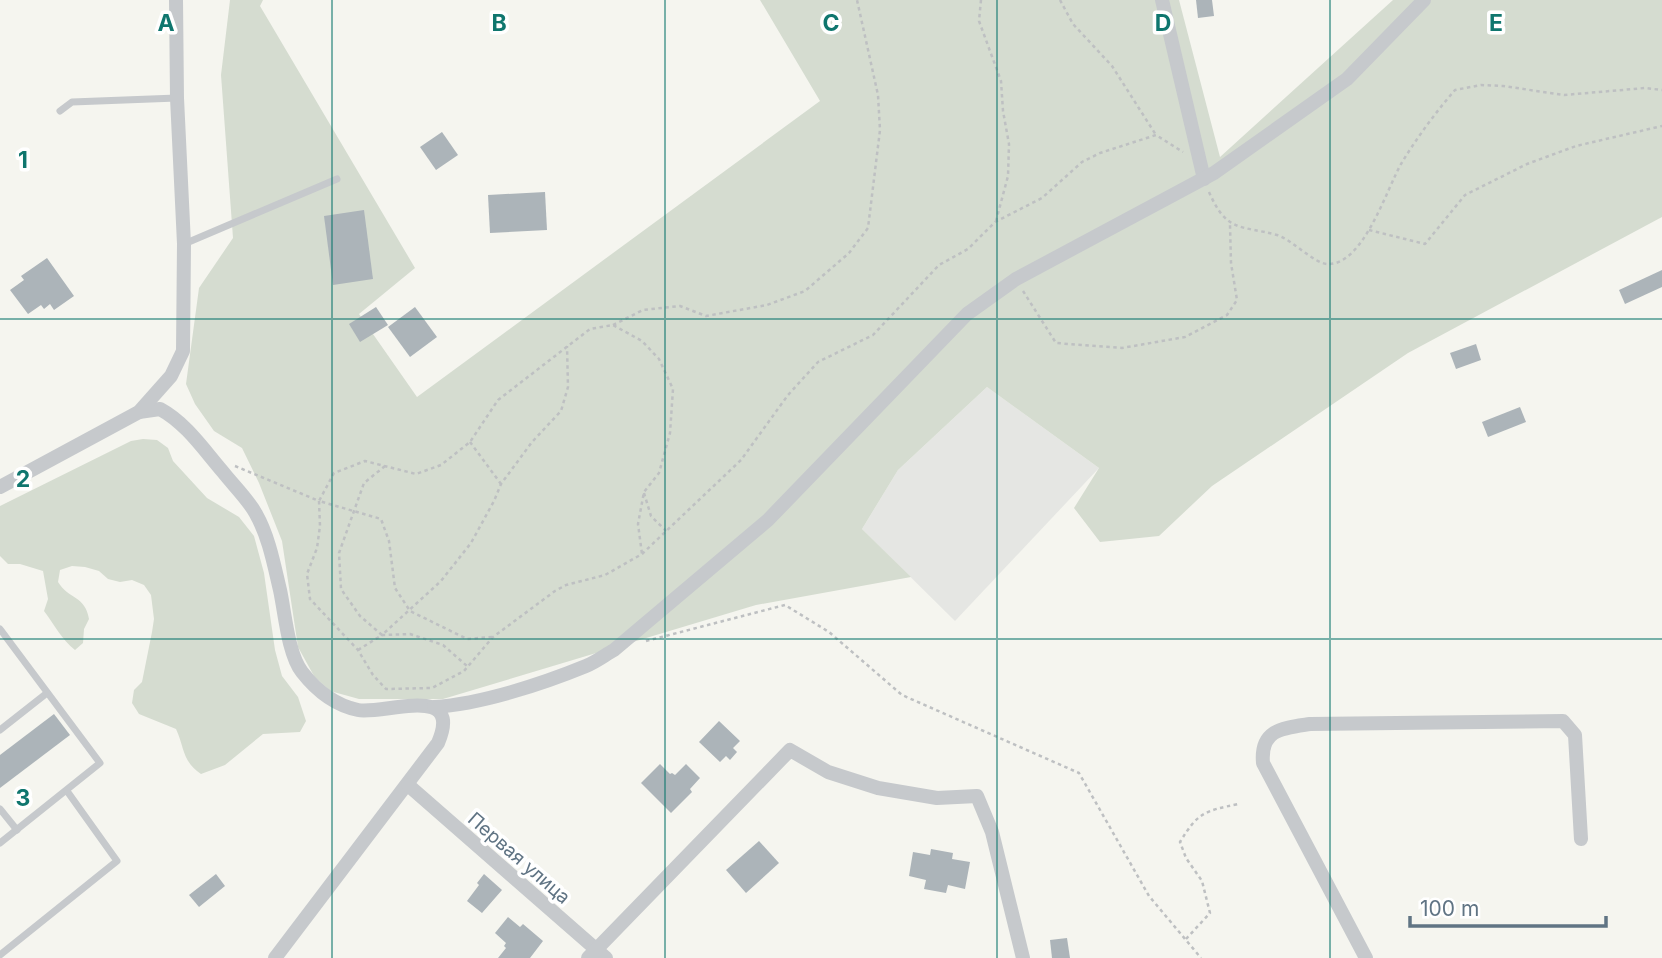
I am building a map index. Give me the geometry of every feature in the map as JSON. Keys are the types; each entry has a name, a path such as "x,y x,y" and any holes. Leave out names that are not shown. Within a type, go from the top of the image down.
{"street":[{"path":"139,412 171,376 183,351 184,244 177,97 176,0"},
{"path":"1161,0 1204,179"},
{"path":"0,486 139,412 160,409 182,424 256,514 274,564 296,664 309,681 340,705 361,710 460,705 589,666 614,649 768,520 967,314 1016,279 1204,179 1347,79 1424,0"},
{"path":"275,958 438,743 444,730 442,716 434,707"},
{"path":"1366,958 1263,763 1262,748 1267,738 1284,727 1310,724 1563,721 1576,735 1581,839"},
{"path":"596,955 790,750 828,772 878,788 937,798 977,796 992,832 1023,958"},
{"name":"Первая улица","path":"408,785 596,955"}],"lane":[{"path":"60,111 72,102 177,97"},
{"path":"184,244 337,179"},
{"path":"0,629 100,763 0,843"},
{"path":"0,730 47,693"},
{"path":"0,955 117,861 67,791"},
{"path":"0,809 17,830"}],"path":[{"path":"858,0 878,95 880,130 868,228 849,253 805,291 767,305 706,316 680,306 643,310 613,325 590,329 498,400 470,442 441,465 416,474 365,461 334,473 319,501 317,548 307,574 310,599 358,649 373,675 386,689 432,688 467,667 494,637 555,591 566,585 605,575 642,554 741,460 788,395 818,362 873,335 939,265 968,249 995,222 1042,198 1082,162 1100,153 1156,135"},
{"path":"981,0 979,21 1001,81 1009,144 1008,176 995,222"},
{"path":"1060,0 1073,24 1112,66 1156,135 1181,149 1187,156"},
{"path":"1204,179 1216,207 1230,224 1279,236 1324,264 1337,263 1347,259 1369,230 1402,164 1455,90 1481,85 1564,95 1645,88 1662,90"},
{"path":"1369,230 1425,244 1465,195 1527,164 1576,146 1662,126"},
{"path":"1016,279 1056,343 1122,348 1185,337 1227,315 1237,300 1231,263 1230,224"},
{"path":"613,325 642,341 659,359 673,389 670,433 659,473 643,492 638,524 642,554"},
{"path":"358,649 382,635 410,611 441,581 471,544 501,484 532,442 561,411 568,387 566,346"},
{"path":"470,442 501,484"},
{"path":"235,466 319,501 381,519 390,541 396,588 410,611 467,639 494,637"},
{"path":"386,466 364,483 339,553 341,589 360,616 382,635 410,634 443,645 467,667"},
{"path":"643,492 651,516 666,531"},
{"path":"641,643 785,605 830,632 902,695 1079,773 1149,896 1201,958"},
{"path":"1186,939 1210,913 1202,881 1186,858 1180,842 1193,821 1210,810 1238,804"}],"shaded area":[{"path":"230,0 263,0 260,6 415,268 359,314 417,397 820,101 760,0 1179,0 1220,157 1393,0 1662,0 1662,217 1408,353 1212,486 1159,536 1100,542 1074,508 1099,468 987,387 898,470 862,529 911,577 756,605 443,699 359,699 330,691 314,676 298,647 282,541 259,483 242,448 214,431 195,404 186,384 199,288 233,238 221,75"},
{"path":"987,387 1099,468 955,621 862,529 898,470"},
{"path":"157,440 168,448 173,461 207,498 239,517 254,536 264,573 275,650 282,676 298,697 306,721 300,732 263,734 225,765 201,774 187,759 176,729 139,714 132,703 134,690 142,682 154,619 151,595 144,585 132,580 120,582 108,579 99,571 85,567 72,566 60,570 58,582 80,601 89,619 84,629 83,643 75,650 44,611 48,599 43,571 20,564 8,564 0,556 0,506 131,441"}],"building":[{"path":"1196,0 1212,0 1214,16 1198,18"},
{"path":"442,132 458,155 436,170 420,147"},
{"path":"545,192 547,230 490,233 488,195"},
{"path":"364,210 373,279 333,285 324,216"},
{"path":"47,258 74,296 54,310 50,304 44,309 41,305 28,314 10,290 24,280 21,276"},
{"path":"1662,270 1662,287 1625,304 1619,290"},
{"path":"376,307 388,325 360,342 349,324"},
{"path":"415,307 437,337 410,357 388,327"},
{"path":"1476,344 1481,360 1456,369 1450,353"},
{"path":"1520,407 1526,422 1488,437 1482,422"},
{"path":"54,714 70,735 0,788 0,755"},
{"path":"719,721 740,741 733,748 737,752 730,760 726,756 720,762 699,742"},
{"path":"660,764 670,774 675,775 686,764 700,778 690,789 692,792 671,813 641,783"},
{"path":"759,841 779,863 746,893 726,870"},
{"path":"931,849 953,853 952,859 970,862 965,889 948,885 946,893 924,889 926,880 909,876 913,852 930,855"},
{"path":"216,874 225,886 199,907 189,895"},
{"path":"484,874 502,890 482,913 467,901"},
{"path":"508,917 520,927 523,924 543,941 530,958 498,958 506,948 506,943 495,933"},
{"path":"1067,938 1070,958 1052,958 1050,940"}]}
